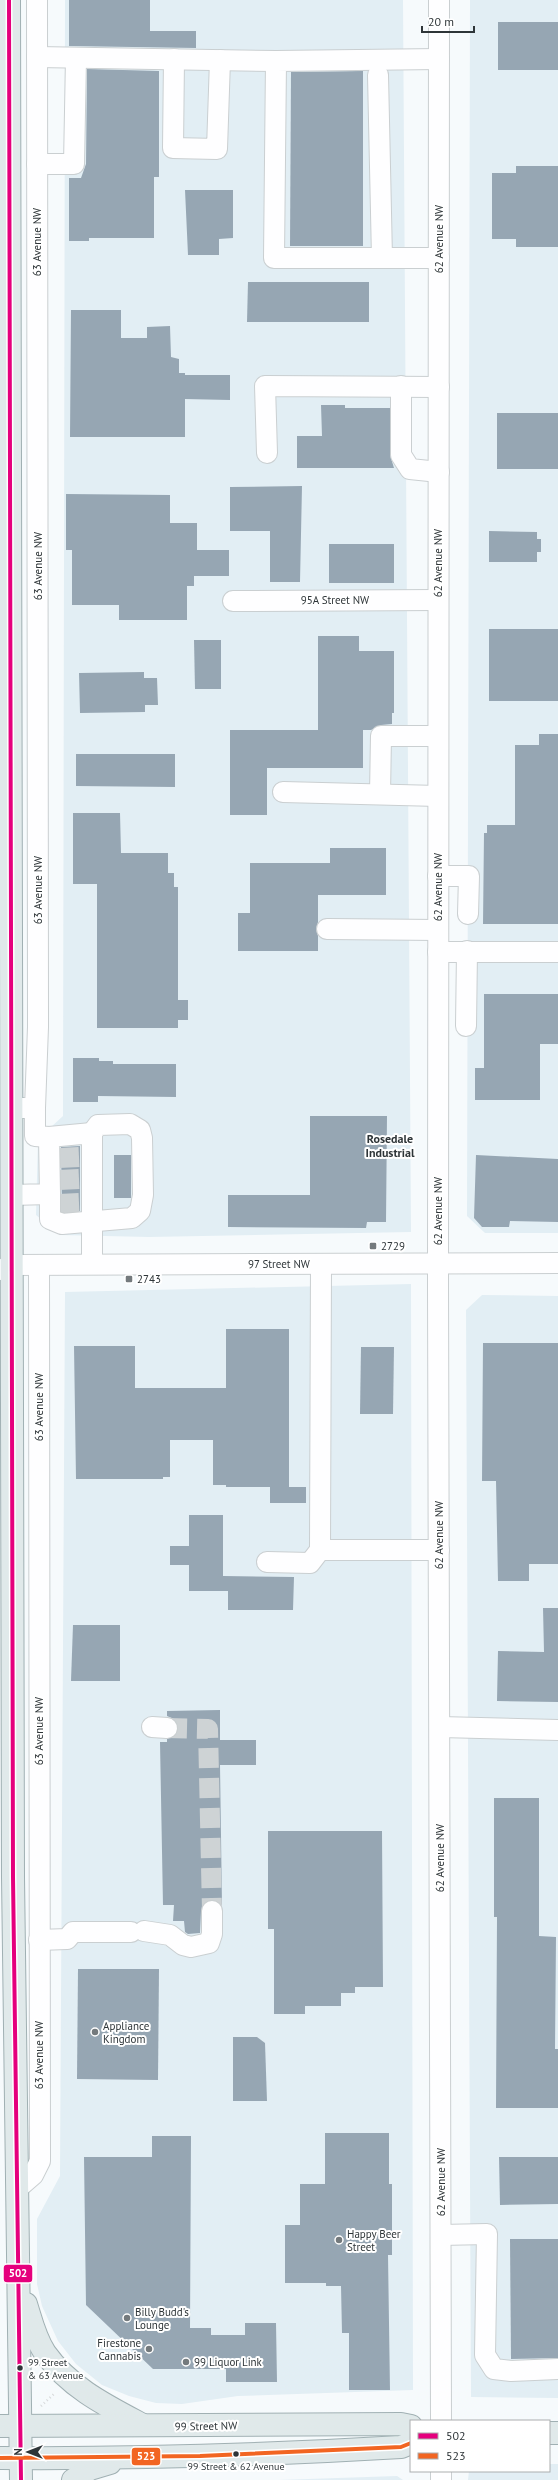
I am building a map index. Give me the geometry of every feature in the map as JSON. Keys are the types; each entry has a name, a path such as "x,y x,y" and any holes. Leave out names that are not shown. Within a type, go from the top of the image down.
{"main road":[{"name":"63 Avenue NW","path":"9,0 12,568 5,762 13,1108 12,1195 6,1267 12,1477 13,1877 19,2282 10,2426 10,2458 21,2480"},
{"path":"19,2282 36,2334 45,2352 56,2366 84,2392 145,2426"},
{"name":"99 Street NW","path":"10,2426 400,2424 410,2426"},
{"path":"10,2458 124,2459 300,2453 400,2447 410,2443"},
{"path":"73,2480 90,2469 124,2459"}],"street":[{"name":"63 Avenue NW","path":"37,0 36,248 38,1027 35,1136 49,1137"},
{"name":"62 Avenue NW","path":"439,0 438,1263 441,2420"},
{"path":"36,57 220,60 439,60"},
{"path":"36,164 74,164 76,58"},
{"path":"174,59 173,148 217,149 220,60"},
{"path":"276,60 274,258 439,258"},
{"path":"378,75 382,258"},
{"path":"10,248 36,248"},
{"path":"267,453 265,386 439,386"},
{"path":"401,386 401,455 410,469 439,472"},
{"path":"12,568 38,568"},
{"name":"95A Street NW","path":"232,601 438,600"},
{"path":"380,794 381,736 438,736"},
{"path":"5,762 38,761"},
{"path":"283,792 438,796"},
{"path":"438,876 469,876 468,914"},
{"path":"327,929 438,930"},
{"path":"466,1026 467,951"},
{"path":"438,952 558,952"},
{"path":"12,1026 38,1027"},
{"path":"13,1108 35,1108"},
{"path":"92,1133 49,1137 54,1158 54,1192 50,1219 57,1222 92,1222 132,1218 140,1211 143,1195 142,1138 140,1130 130,1124 98,1125 92,1133 86,1157 86,1203 92,1222 92,1264"},
{"path":"12,1195 54,1192"},
{"name":"97 Street NW","path":"6,1267 92,1264 558,1262"},
{"path":"268,1562 310,1563 320,1550 321,1264"},
{"name":"63 Avenue NW","path":"18,2188 33,2175 40,2160 38,1538 39,1265"},
{"path":"12,1477 39,1478"},
{"path":"12,1538 38,1538"},
{"path":"320,1550 439,1550"},
{"path":"440,1727 558,1730"},
{"path":"13,1877 39,1877"},
{"path":"39,1940 67,1939 74,1932 138,1931 170,1934 183,1945 201,1946 209,1943 212,1934 212,1911"},
{"path":"441,2235 487,2234 485,2355 494,2369 510,2371 558,2370"}],"path":[{"path":"38,2401 38,2408 58,2390"}],"shaded area":[{"path":"65,0 403,0 411,1232 149,1237 60,1235 36,1215 38,1139 63,1116"},
{"path":"470,0 558,0 558,1233 485,1233 467,1216"},
{"path":"411,1284 413,2390 238,2396 182,2404 156,2403 129,2396 102,2385 76,2364 58,2341 42,2306 37,2284 37,2219 60,2176 65,1292"},
{"path":"482,1295 558,1296 558,2398 471,2397 466,1310"},
{"path":"550,2464 558,2464 558,2480 468,2480 469,2472 550,2472"},
{"path":"397,2476 403,2480 278,2480"}],"building":[{"path":"69,0 150,0 150,31 196,31 196,48 69,46"},
{"path":"498,22 558,22 558,70 498,70"},
{"path":"87,69 159,71 159,177 154,177 154,238 89,238 89,241 69,241 69,178 81,178 86,164"},
{"path":"363,71 363,246 290,246 291,72"},
{"path":"516,166 558,166 558,247 516,247 516,239 492,239 492,173 516,173"},
{"path":"185,190 233,190 233,238 219,239 219,255 188,255"},
{"path":"248,282 369,282 369,322 247,322"},
{"path":"71,310 121,310 121,338 147,338 147,327 170,326 171,357 179,359 179,373 185,373 185,375 230,375 230,400 185,399 185,437 70,437"},
{"path":"321,405 345,405 345,408 390,408 390,455 394,468 297,468 297,436 322,436"},
{"path":"497,413 558,413 558,469 497,469"},
{"path":"302,486 300,582 270,582 270,531 230,531 230,487"},
{"path":"66,494 170,495 170,523 197,523 197,550 229,550 229,576 194,576 194,586 187,586 187,620 119,620 119,605 72,605 72,550 66,550"},
{"path":"489,531 537,532 537,539 541,539 541,552 537,552 537,562 489,562"},
{"path":"329,544 394,544 394,583 329,583"},
{"path":"489,629 558,629 558,701 489,701"},
{"path":"318,636 359,636 359,651 394,651 394,713 392,713 392,724 381,725 371,730 363,730 363,768 267,768 267,815 230,815 230,730 318,730"},
{"path":"194,640 221,640 221,689 195,689"},
{"path":"144,672 144,678 157,678 158,705 145,705 145,712 80,713 79,673"},
{"path":"539,734 558,734 558,924 483,924 484,833 487,833 487,825 515,825 515,745 539,745"},
{"path":"76,754 175,754 175,787 76,786"},
{"path":"73,813 120,813 121,853 168,853 168,873 174,873 174,887 178,887 178,1000 188,1000 188,1020 178,1020 178,1028 97,1028 97,884 73,884"},
{"path":"330,848 386,848 386,895 318,895 318,922 316,929 318,936 318,951 238,951 238,913 250,913 250,863 330,863"},
{"path":"484,994 558,994 558,1044 540,1044 540,1100 475,1100 475,1068 484,1068"},
{"path":"73,1058 99,1058 99,1061 113,1061 113,1064 176,1064 176,1097 98,1096 98,1102 73,1102"},
{"path":"310,1116 387,1116 386,1222 367,1222 366,1228 228,1227 228,1195 310,1195"},
{"path":"80,1146 80,1211 64,1212 62,1211 61,1147"},
{"path":"114,1155 131,1155 131,1198 114,1198"},
{"path":"476,1155 558,1159 558,1222 510,1221 509,1227 482,1227 474,1218"},
{"path":"226,1329 289,1329 289,1487 306,1487 306,1503 270,1503 270,1487 226,1487 226,1485 213,1485 213,1440 170,1440 170,1477 163,1477 163,1479 76,1479 74,1346 135,1346 135,1388 226,1388"},
{"path":"483,1343 558,1343 558,1564 529,1564 529,1581 498,1581 496,1481 482,1481"},
{"path":"361,1347 394,1347 393,1414 360,1414"},
{"path":"189,1515 223,1515 223,1576 294,1577 293,1610 228,1610 228,1591 189,1591 189,1565 170,1565 170,1546 189,1546"},
{"path":"543,1608 558,1608 558,1702 497,1701 498,1651 544,1652"},
{"path":"73,1625 120,1625 120,1681 71,1681"},
{"path":"220,1710 220,1740 256,1740 256,1765 220,1765 222,1905 212,1900 206,1901 201,1911 200,1933 188,1934 185,1932 184,1921 173,1921 174,1905 163,1905 160,1742 167,1742 167,1739 176,1735 178,1729 174,1719 167,1716 167,1711"},
{"path":"494,1798 539,1798 539,1936 556,1937 555,2049 558,2049 558,2108 496,2108 497,1917 494,1917"},
{"path":"268,1831 382,1831 383,1987 355,1987 355,1993 341,1993 341,2006 305,2006 305,2014 274,2014 274,1929 268,1929"},
{"path":"78,1969 159,1969 158,2080 77,2079"},
{"path":"233,2037 257,2037 265,2043 267,2101 233,2101"},
{"path":"325,2133 389,2133 389,2184 392,2184 392,2255 388,2255 390,2390 349,2390 349,2333 342,2333 341,2286 326,2286 326,2283 285,2283 285,2225 300,2225 300,2184 325,2184"},
{"path":"152,2136 191,2136 190,2328 211,2328 211,2335 245,2335 245,2323 276,2323 277,2382 226,2382 226,2369 153,2369 86,2305 84,2157 152,2157"},
{"path":"499,2157 558,2157 558,2204 500,2205"},
{"path":"510,2239 558,2239 558,2358 511,2359"}],"tunnel":[{"path":"59,1158 80,1157"},
{"path":"59,1180 80,1179"},
{"path":"59,1204 80,1203"},
{"path":"167,1728 208,1729 212,1911"}],"transit line":[{"name":"502","path":"9,0 13,1877 21,2480"},
{"name":"523","path":"0,2458 200,2456 401,2447 410,2443"}],"place":[{"name":"2729","path":"373,1246"},
{"name":"2743","path":"129,1279"},
{"name":"Appliance Kingdom","path":"95,2032"},
{"name":"Happy Beer Street","path":"339,2240"},
{"name":"Billy Budd's Lounge","path":"127,2318"},
{"name":"Firestone Cannabis","path":"149,2349"},
{"name":"99 Liquor Link","path":"186,2362"},
{"name":"99 Street & 63 Avenue","path":"20,2368"},
{"name":"99 Street & 62 Avenue","path":"236,2454"}],"district":[{"name":"Rosedale Industrial","path":"390,1145"}]}
